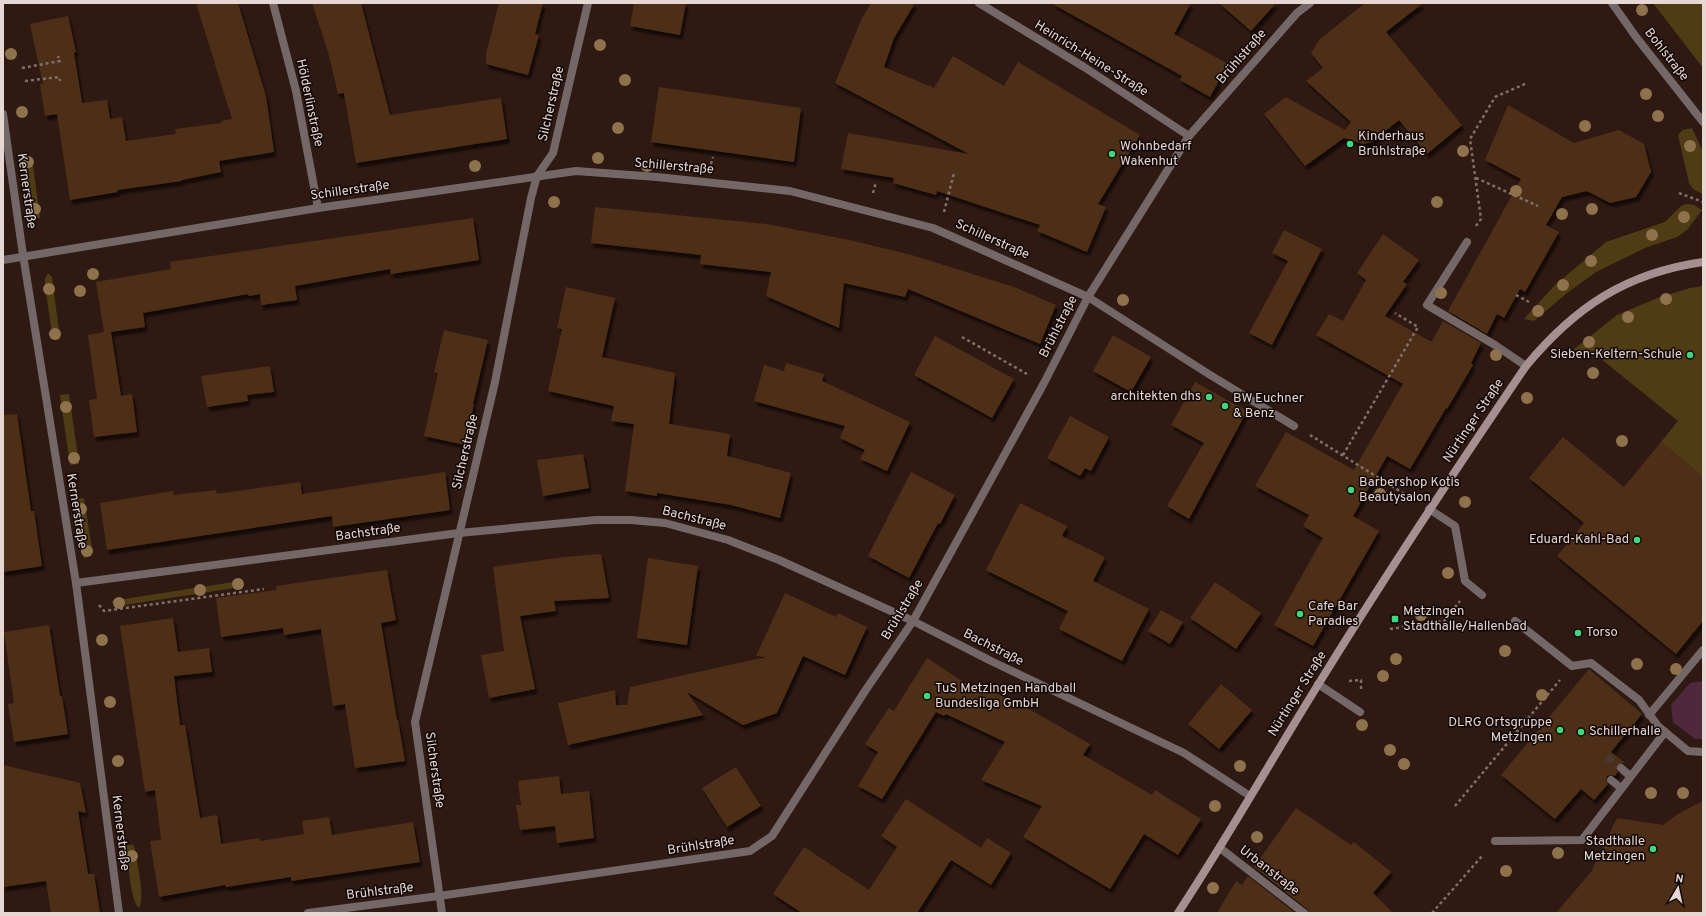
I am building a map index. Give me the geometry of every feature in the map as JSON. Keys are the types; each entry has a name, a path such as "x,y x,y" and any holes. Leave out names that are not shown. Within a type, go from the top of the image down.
{"main road":[{"name":"Nürtinger Straße","path":"1178,913 1220,848 1318,684 1429,509 1526,366 1544,344 1573,317 1603,295 1650,273 1703,262"}],"street":[{"name":"Hölderlinstraße","path":"274,3 296,91 318,208"},
{"name":"Silcherstraße","path":"442,913 415,722 458,533 495,382 531,198 537,176 553,153 588,3"},
{"name":"Heinrich-Heine-Straße","path":"979,3 1084,67 1189,136"},
{"name":"Brühlstraße","path":"308,913 439,896 750,851 772,836 865,691 913,621 1044,384 1088,297 1189,136 1297,13 1310,3"},
{"name":"Bohlstraße","path":"1612,3 1636,37 1703,122"},
{"name":"Kernerstraße","path":"3,114 23,256 76,583 118,913"},
{"name":"Schillerstraße","path":"3,260 318,208 576,171 657,177 790,191 940,230 1088,297 1294,426"},
{"path":"1467,242 1427,305 1495,345 1526,366"},
{"path":"1429,509 1455,526 1465,581 1482,595"},
{"name":"Bachstraße","path":"76,583 458,533 596,520 664,523 728,540 772,557 913,621 991,661 1184,753 1250,796"},
{"path":"1515,621 1572,666 1591,663 1639,700 1658,726 1688,751 1703,752"},
{"path":"1649,715 1703,650"},
{"path":"1318,684 1360,712"},
{"path":"1495,841 1582,840 1665,732"},
{"path":"1621,768 1630,776"},
{"path":"1611,780 1621,788"},
{"name":"Urbanstraße","path":"1220,848 1304,913"}],"path":[{"path":"22,68 60,61 58,56"},
{"path":"25,81 59,77 60,81"},
{"path":"1467,242 1481,219 1470,139 1495,97 1527,83"},
{"path":"940,230 954,173"},
{"path":"1476,178 1538,206"},
{"path":"1679,193 1703,202"},
{"path":"1516,295 1528,302"},
{"path":"1344,455 1418,327 1395,313"},
{"path":"962,337 1044,384"},
{"path":"1294,426 1344,455 1429,509"},
{"path":"1390,628 1444,621 1472,587"},
{"path":"78,605 96,603 104,611 264,588"},
{"path":"1455,806 1572,666"},
{"path":"1432,913 1495,841"}],"shaded area":[{"path":"1653,3 1703,3 1703,68"},
{"path":"1692,128 1703,152 1703,194 1694,190 1689,183 1678,135 1683,130"},
{"path":"32,158 40,218 34,219 24,159"},
{"path":"1686,204 1694,205 1702,210 1687,230 1677,237 1645,248 1596,272 1567,293 1534,321 1524,319 1555,285 1606,242 1665,222 1681,206"},
{"path":"48,273 52,277 60,339 53,340 45,286 45,279"},
{"path":"1703,286 1703,477 1661,442 1678,421 1595,354 1573,350 1617,315 1660,297 1690,288"},
{"path":"69,394 79,464 70,465 60,395"},
{"path":"84,498 92,549 90,555 84,559 75,499"},
{"path":"240,581 241,587 118,606 111,601"},
{"path":"1703,681 1703,739 1695,739 1673,722 1671,705 1690,683"},
{"path":"126,845 134,845 141,887 141,903 139,908 133,897 131,888"}],"building":[{"path":"196,3 238,3 266,96 274,152 219,161 221,172 182,181 117,190 118,192 70,200 57,114 45,116 40,84 43,84 30,24 68,16 76,52 74,53 82,103 107,100 110,119 122,117 126,141 176,134 175,129 222,123 221,121 232,119"},
{"path":"312,3 361,3 390,115 501,98 507,139 356,163 344,93 338,94 328,52"},
{"path":"499,3 543,3 535,34 539,35 528,75 486,64 486,54"},
{"path":"634,3 686,3 680,35 630,26"},
{"path":"871,3 915,3 894,38 884,67 934,88 953,56 1004,86 1018,62 1140,135 1098,204 1106,207 1087,252 1037,231 1040,225 937,191 936,195 893,183 894,178 841,169 848,133 969,154 835,83 862,18"},
{"path":"1051,3 1191,3 1174,34 1228,64 1210,97 1180,80 1182,76"},
{"path":"1219,3 1276,3 1251,31"},
{"path":"1365,3 1423,3 1386,32 1462,125 1427,154 1399,120 1372,142 1363,144 1344,138 1305,166 1264,114 1286,97 1345,130 1351,122 1306,81 1323,68 1311,53 1319,40"},
{"path":"659,87 801,108 794,162 651,142"},
{"path":"1508,105 1574,143 1619,130 1644,144 1651,172 1636,197 1610,203 1587,191 1562,197 1546,225 1559,232 1525,292 1520,289 1504,318 1497,314 1487,334 1448,311 1521,179 1485,160"},
{"path":"595,207 767,224 854,241 915,256 1014,287 1056,305 1040,344 908,289 905,297 844,283 839,328 766,296 771,272 700,264 701,255 591,243"},
{"path":"473,218 479,260 391,274 390,269 295,286 297,300 261,305 260,294 249,296 248,294 143,313 145,327 111,332 121,396 132,394 137,432 94,437 89,400 97,399 88,335 104,332 96,282 171,269 170,262"},
{"path":"1284,230 1322,249 1272,345 1249,333 1288,261 1272,253"},
{"path":"1383,234 1419,260 1403,282 1407,284 1385,316 1430,341 1432,341 1443,321 1481,343 1471,363 1473,365 1410,469 1387,456 1353,516 1379,531 1313,646 1274,625 1323,538 1303,526 1309,515 1255,486 1286,432 1354,470 1403,384 1316,335 1329,314 1343,321 1366,280 1357,273"},
{"path":"566,287 615,298 602,357 675,373 669,424 730,434 727,456 791,473 780,518 731,505 657,493 657,496 625,491 634,424 611,421 614,406 548,391 562,329 557,328"},
{"path":"444,330 488,340 465,445 424,436 438,373 434,372"},
{"path":"1113,335 1151,357 1131,392 1093,371"},
{"path":"935,336 1014,379 992,418 914,375"},
{"path":"786,363 824,374 822,381 910,422 887,471 860,459 865,450 840,438 845,426 754,401 764,365 784,371"},
{"path":"270,366 274,392 247,395 248,401 207,407 201,376"},
{"path":"1195,382 1247,411 1189,519 1167,506 1204,443 1171,425"},
{"path":"17,414 31,511 34,511 42,566 3,572 3,415"},
{"path":"1070,416 1109,437 1091,471 1085,468 1080,476 1047,458"},
{"name":"Eduard-Kahl-Bad","path":"1563,437 1624,487 1661,442 1703,477 1703,621 1676,654 1557,556 1584,523 1529,478"},
{"path":"583,454 589,488 543,496 537,460"},
{"path":"445,472 450,510 333,527 332,516 107,550 100,503 173,491 174,495 216,490 217,494 300,482 302,494"},
{"path":"911,472 955,495 940,524 938,523 909,578 868,556"},
{"path":"1020,503 1067,526 1062,536 1105,557 1093,581 1149,609 1122,661 1059,629 1068,611 986,570"},
{"path":"601,554 609,598 554,601 556,611 520,616 535,689 489,698 481,655 504,651 493,567 564,557"},
{"path":"648,558 698,566 687,645 637,638"},
{"path":"387,570 396,620 381,623 405,761 355,768 345,704 333,706 321,629 284,635 283,628 221,637 216,598 277,590 276,586"},
{"path":"1215,582 1261,613 1236,649 1190,618"},
{"path":"785,593 836,617 838,613 867,627 845,675 803,656 777,713 743,725 687,692 703,715 568,745 558,703 615,690 616,705 627,705 630,687 766,657 756,656"},
{"path":"1161,610 1183,622 1170,644 1148,631"},
{"path":"173,618 178,652 209,648 212,672 174,676 180,725 185,725 200,818 217,815 221,844 259,838 260,841 304,834 302,821 329,817 332,835 413,822 420,862 291,881 291,877 226,887 225,885 159,897 150,841 161,840 155,790 145,792 120,626"},
{"path":"49,625 60,696 62,696 68,734 14,742 8,704 14,703 4,632"},
{"path":"927,658 979,692 982,686 1036,713 1090,744 1083,755 1152,795 1155,790 1201,819 1178,855 1144,834 1110,889 1023,837 1042,806 981,780 1005,742 946,714 944,716 936,712 882,799 858,786 878,752 865,744 889,708 894,711"},
{"name":"Schillerhalle","path":"1589,669 1642,714 1611,752 1625,763 1620,763 1617,765 1616,769 1618,772 1615,776 1607,776 1606,780 1608,784 1594,800 1581,789 1555,819 1501,775"},
{"path":"1221,684 1252,710 1219,749 1188,724"},
{"path":"3,765 80,783 86,813 78,811 88,874 94,874 100,913 51,913 46,881 3,887"},
{"path":"736,767 761,806 727,827 702,788"},
{"path":"559,776 561,794 589,791 594,838 557,843 555,826 520,830 516,805 521,805 518,781"},
{"path":"906,799 981,848 987,838 1011,853 991,885 951,860 917,913 802,913 773,894 804,847 869,890 897,847 881,836"},
{"name":"Stadthalle Metzingen","path":"1703,801 1703,913 1556,913 1591,872 1617,818 1663,825 1678,814"},
{"path":"1296,808 1351,845 1354,842 1391,872 1373,893 1393,913 1309,913 1307,909 1254,867"},
{"path":"1248,876 1295,913 1217,913 1236,881 1242,885"}],"tunnel":[{"path":"1607,757 1621,768"}],"place":[{"name":"Kinderhaus Brühlstraße","path":"1350,144"},
{"name":"Wohnbedarf Wakenhut","path":"1112,154"},
{"name":"Sieben-Keltern-Schule","path":"1690,355"},
{"name":"architekten dhs","path":"1209,397"},
{"name":"BW Euchner & Benz","path":"1225,406"},
{"name":"Barbershop Kotis Beautysalon","path":"1351,490"},
{"name":"Eduard-Kahl-Bad","path":"1637,540"},
{"name":"Cafe Bar Paradies","path":"1300,614"},
{"name":"Metzingen Stadthalle/Hallenbad","path":"1395,619"},
{"name":"Torso","path":"1578,633"},
{"name":"TuS Metzingen Handball Bundesliga GmbH","path":"927,696"},
{"name":"DLRG Ortsgruppe Metzingen","path":"1560,730"},
{"name":"Schillerhalle","path":"1581,732"},
{"name":"Stadthalle Metzingen","path":"1653,849"}]}
